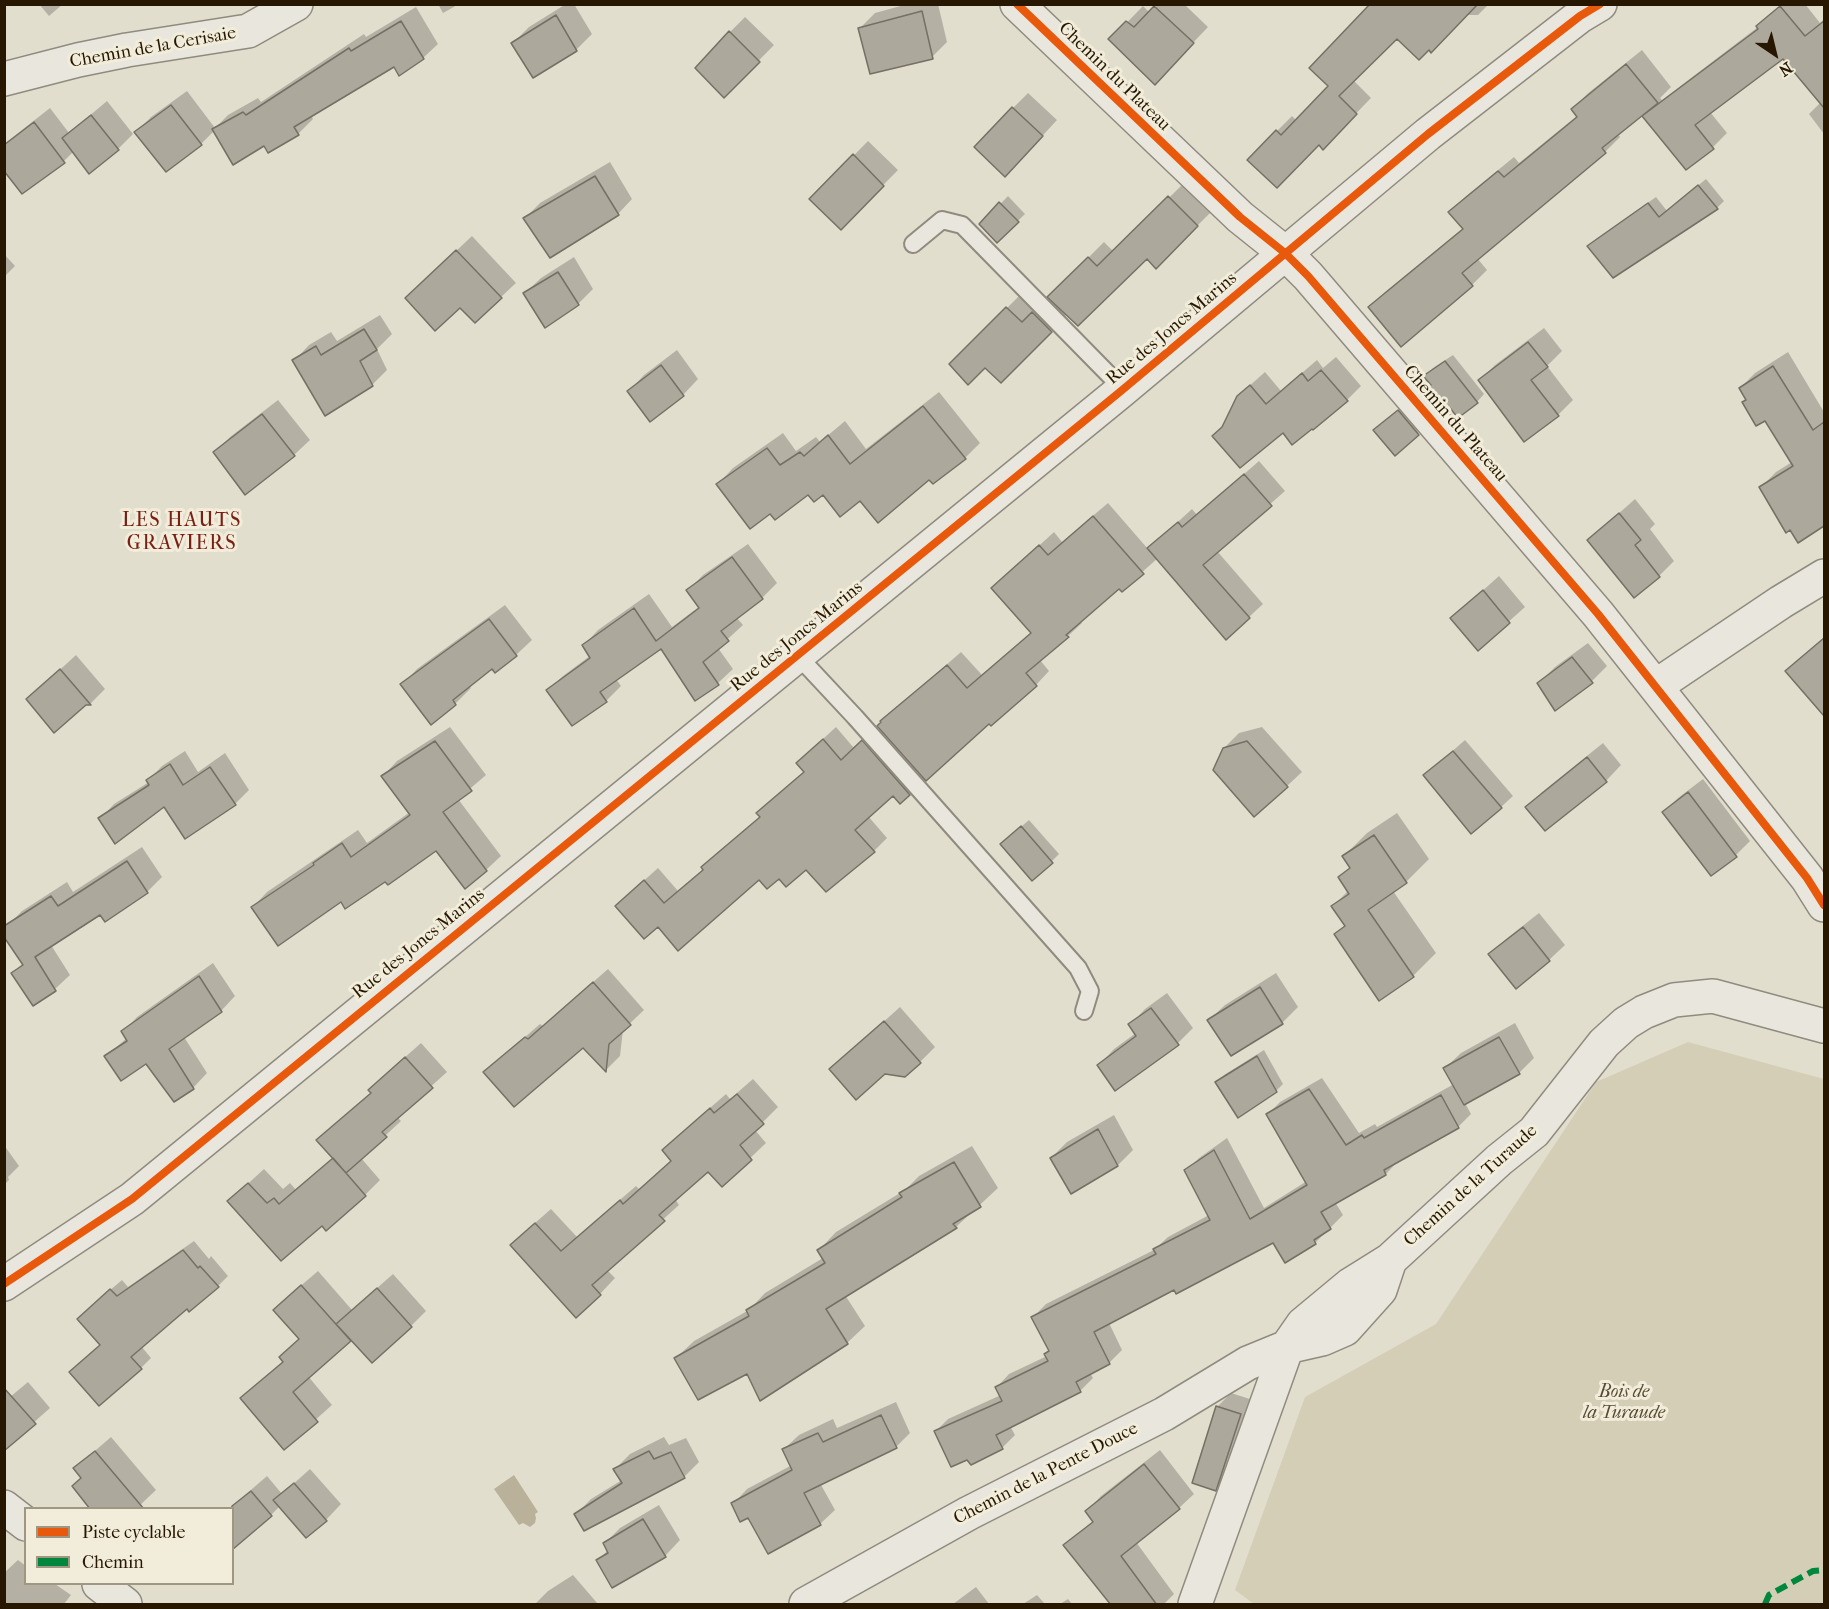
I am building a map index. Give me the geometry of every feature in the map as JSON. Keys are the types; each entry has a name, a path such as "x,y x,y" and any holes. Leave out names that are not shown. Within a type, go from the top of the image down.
{"street":[{"name":"Chemin de la Cerisaie","path":"4,79 127,50 248,30 296,4"},
{"name":"Chemin du Plateau","path":"1017,4 1240,217 1285,253 1324,294 1598,614 1807,878 1824,905"},
{"name":"Rue des Joncs Marins","path":"4,1284 132,1199 798,656 1583,8"},
{"path":"1656,686 1781,602 1824,576"},
{"name":"Chemin de la Turaude","path":"1195,1605 1287,1347 1303,1324 1350,1285 1390,1260 1499,1160 1534,1132 1604,1043 1626,1023 1644,1012 1674,1000 1713,996 1824,1026"},
{"name":"Chemin de la Pente Douce","path":"806,1605 969,1513 1164,1414 1248,1363 1287,1347"},
{"path":"4,1508 24,1523"},
{"path":"100,1585 125,1605"}],"lane":[{"path":"914,244 942,220 962,225 1123,389"},
{"path":"798,656 1078,968 1090,991 1084,1011"}],"green space":[{"name":"Bois de la Turaude","path":"1688,1042 1824,1079 1824,1604 1254,1604 1235,1590 1305,1397 1436,1324 1596,1082"}],"shaded area":[{"path":"514,1475 538,1512 535,1514 535,1523 530,1527 523,1523 519,1525 494,1489"}],"building":[{"path":"1370,4 1478,4 1431,53 1429,50 1419,60 1397,39 1339,96 1357,114 1323,150 1319,145 1277,188 1247,160 1276,130 1281,135 1328,86 1309,68"},
{"path":"1154,6 1194,43 1155,85 1108,39 1126,21 1134,27"},
{"path":"1780,6 1805,36 1824,21 1824,108 1783,59 1695,125 1714,149 1686,170 1642,116 1758,29 1756,26"},
{"path":"922,11 933,59 870,74 858,28"},
{"path":"556,15 577,51 533,78 511,43"},
{"path":"401,21 424,59 399,76 394,67 294,127 299,135 268,153 264,146 233,165 212,129 243,112 246,115 349,48 351,51"},
{"path":"729,31 760,62 724,98 695,68"},
{"path":"1626,64 1658,103 1602,148 1606,153 1462,273 1473,286 1401,347 1368,307 1463,229 1448,212 1498,171 1504,177 1577,117 1571,109"},
{"path":"171,105 202,145 166,172 134,132"},
{"path":"1012,107 1043,136 1005,177 974,147"},
{"path":"91,115 119,150 89,174 62,138"},
{"path":"34,122 65,163 22,194 4,171 4,145"},
{"path":"853,154 884,186 841,230 809,199"},
{"path":"595,176 619,215 550,258 523,218"},
{"path":"1698,185 1718,209 1613,278 1587,246 1648,203 1659,217"},
{"path":"1168,196 1198,226 1156,269 1147,259 1078,326 1047,297 1088,257 1097,266"},
{"path":"999,202 1019,222 997,243 979,224"},
{"path":"456,250 502,298 475,323 460,308 435,331 405,298"},
{"path":"558,272 579,305 545,328 523,293"},
{"path":"1006,307 1022,322 1032,312 1052,332 1001,383 985,368 968,385 949,364"},
{"path":"364,329 377,350 360,361 373,386 325,416 292,360 316,346 321,355"},
{"path":"1528,342 1548,367 1531,380 1559,416 1524,442 1478,380"},
{"path":"1445,361 1478,403 1458,418 1428,387 1431,385 1423,376"},
{"path":"661,365 684,396 650,422 627,391"},
{"path":"1773,366 1813,430 1824,422 1824,526 1798,543 1790,530 1786,533 1759,487 1793,466 1765,421 1756,426 1742,402 1746,400 1739,388"},
{"path":"1321,370 1348,401 1292,445 1283,433 1240,468 1212,436 1222,427 1237,396 1250,385 1266,404 1302,373 1308,381"},
{"path":"923,406 966,459 933,484 929,480 878,523 860,501 840,517 823,495 814,502 808,495 775,520 770,514 750,529 716,484 767,448 780,465 800,452 804,456 828,435 850,464"},
{"path":"1398,410 1419,435 1395,456 1373,430"},
{"path":"262,414 295,456 245,495 213,452"},
{"path":"1244,474 1272,506 1203,565 1250,618 1226,640 1147,548 1178,522 1182,527"},
{"path":"1619,513 1641,540 1635,545 1660,577 1634,598 1587,540"},
{"path":"1093,516 1144,574 1122,592 1119,589 1066,635 1069,637 1026,673 1037,686 991,726 989,724 926,781 877,726 880,721 947,665 967,688 1031,633 991,588 1039,545 1048,555"},
{"path":"732,557 763,599 721,631 729,641 703,662 719,685 695,701 661,649 600,692 607,702 572,726 546,690 590,658 582,645 634,608 656,641 699,608 686,590"},
{"path":"1483,590 1510,623 1478,651 1450,618"},
{"path":"489,619 517,656 495,673 492,669 453,700 456,705 431,725 400,684"},
{"path":"1824,638 1824,716 1785,671"},
{"path":"1572,657 1593,683 1555,711 1537,683"},
{"path":"60,669 91,705 86,705 54,733 26,699"},
{"path":"823,739 841,760 862,740 910,795 900,804 893,796 855,830 875,852 826,892 806,870 786,887 779,879 767,889 759,880 678,951 658,927 644,939 615,906 644,880 664,903 703,870 701,867 760,817 756,813 804,772 796,763"},
{"path":"435,741 472,791 443,812 487,871 465,889 436,851 388,885 385,882 345,909 341,902 278,946 251,907 314,865 313,863 342,843 351,857 410,815 381,776"},
{"path":"1247,741 1288,787 1254,817 1213,770 1223,748"},
{"path":"1453,751 1502,808 1471,834 1423,775"},
{"path":"1587,757 1607,782 1545,831 1525,807"},
{"path":"170,764 183,785 210,767 236,805 185,839 164,807 115,844 98,818 149,785 146,780"},
{"path":"1688,792 1737,857 1711,876 1662,812"},
{"path":"1021,826 1053,863 1032,881 1000,844"},
{"path":"1374,835 1407,883 1368,910 1414,977 1379,1001 1334,934 1345,926 1331,906 1349,894 1338,877 1350,868 1342,856"},
{"path":"127,861 148,893 105,922 100,915 35,957 56,991 33,1006 11,973 23,965 4,937 4,926 51,896 58,906"},
{"path":"1523,927 1550,961 1516,989 1488,954"},
{"path":"199,976 222,1012 169,1049 194,1089 174,1102 146,1064 121,1081 104,1056 127,1041 121,1031"},
{"path":"593,982 631,1025 609,1044 606,1072 583,1048 514,1107 483,1072 525,1037 528,1039"},
{"path":"1260,987 1283,1024 1231,1056 1207,1020"},
{"path":"1151,1008 1179,1045 1115,1091 1097,1065 1136,1036 1128,1024"},
{"path":"884,1021 921,1063 905,1077 885,1074 856,1100 829,1069"},
{"path":"1499,1037 1520,1074 1464,1105 1443,1068"},
{"path":"1257,1056 1277,1092 1238,1118 1215,1082"},
{"path":"405,1057 433,1088 382,1132 387,1137 346,1173 316,1140 371,1093 368,1090"},
{"path":"1309,1089 1346,1145 1362,1135 1364,1138 1441,1095 1459,1128 1384,1170 1386,1175 1321,1212 1331,1229 1314,1240 1316,1244 1285,1263 1273,1243 1176,1294 1174,1290 1094,1332 1110,1364 1076,1382 1081,1392 996,1435 1003,1449 971,1465 967,1460 951,1467 934,1431 1002,1401 995,1387 1048,1361 1044,1354 1049,1351 1031,1317 1156,1254 1153,1249 1210,1220 1184,1170 1214,1150 1250,1219 1307,1185 1266,1114"},
{"path":"737,1094 764,1124 740,1145 752,1160 722,1187 708,1172 659,1215 665,1221 592,1285 601,1295 576,1318 510,1245 535,1223 561,1251 620,1200 623,1204 671,1161 662,1150 710,1108 714,1113"},
{"path":"1098,1129 1118,1166 1071,1194 1050,1158"},
{"path":"333,1158 366,1196 326,1231 322,1226 281,1261 227,1201 248,1183 267,1203 274,1198 279,1204"},
{"path":"954,1162 981,1207 953,1224 957,1228 826,1309 848,1344 760,1401 747,1374 698,1400 674,1358 749,1316 746,1310 825,1263 817,1250 902,1197 899,1193"},
{"path":"183,1250 198,1268 200,1266 219,1287 189,1312 187,1309 131,1357 142,1369 99,1406 69,1372 100,1345 77,1319 110,1289 117,1296"},
{"path":"301,1285 351,1341 293,1392 318,1422 284,1450 240,1398 283,1362 279,1357 299,1339 273,1310"},
{"path":"377,1288 412,1327 372,1363 336,1324"},
{"path":"4,1388 36,1424 4,1451"},
{"path":"1216,1406 1241,1414 1216,1491 1192,1483"},
{"path":"881,1415 897,1448 804,1493 821,1525 768,1554 748,1518 740,1522 731,1503 792,1470 782,1449 818,1433 823,1442"},
{"path":"95,1451 142,1507 88,1507 72,1486 81,1478 73,1468"},
{"path":"649,1451 654,1459 671,1452 685,1478 584,1531 574,1514 622,1483 613,1469"},
{"path":"1144,1464 1180,1509 1121,1556 1157,1605 1111,1605 1063,1545 1093,1522 1085,1511"},
{"path":"294,1483 327,1521 306,1538 273,1500"},
{"path":"251,1491 272,1516 234,1548 234,1507 232,1506"},
{"path":"643,1519 666,1557 612,1588 596,1560 608,1553 603,1543"}],"marked path":[{"path":"1765,1604 1769,1595 1813,1571 1824,1570"}],"cycle path":[{"path":"1017,4 1240,217 1285,253 1308,276 1598,614 1807,878 1824,905"},
{"path":"4,1284 132,1199 1121,391 1428,134 1580,16 1600,4"}],"district":[{"name":"LES HAUTS GRAVIERS","path":"182,532"}]}
